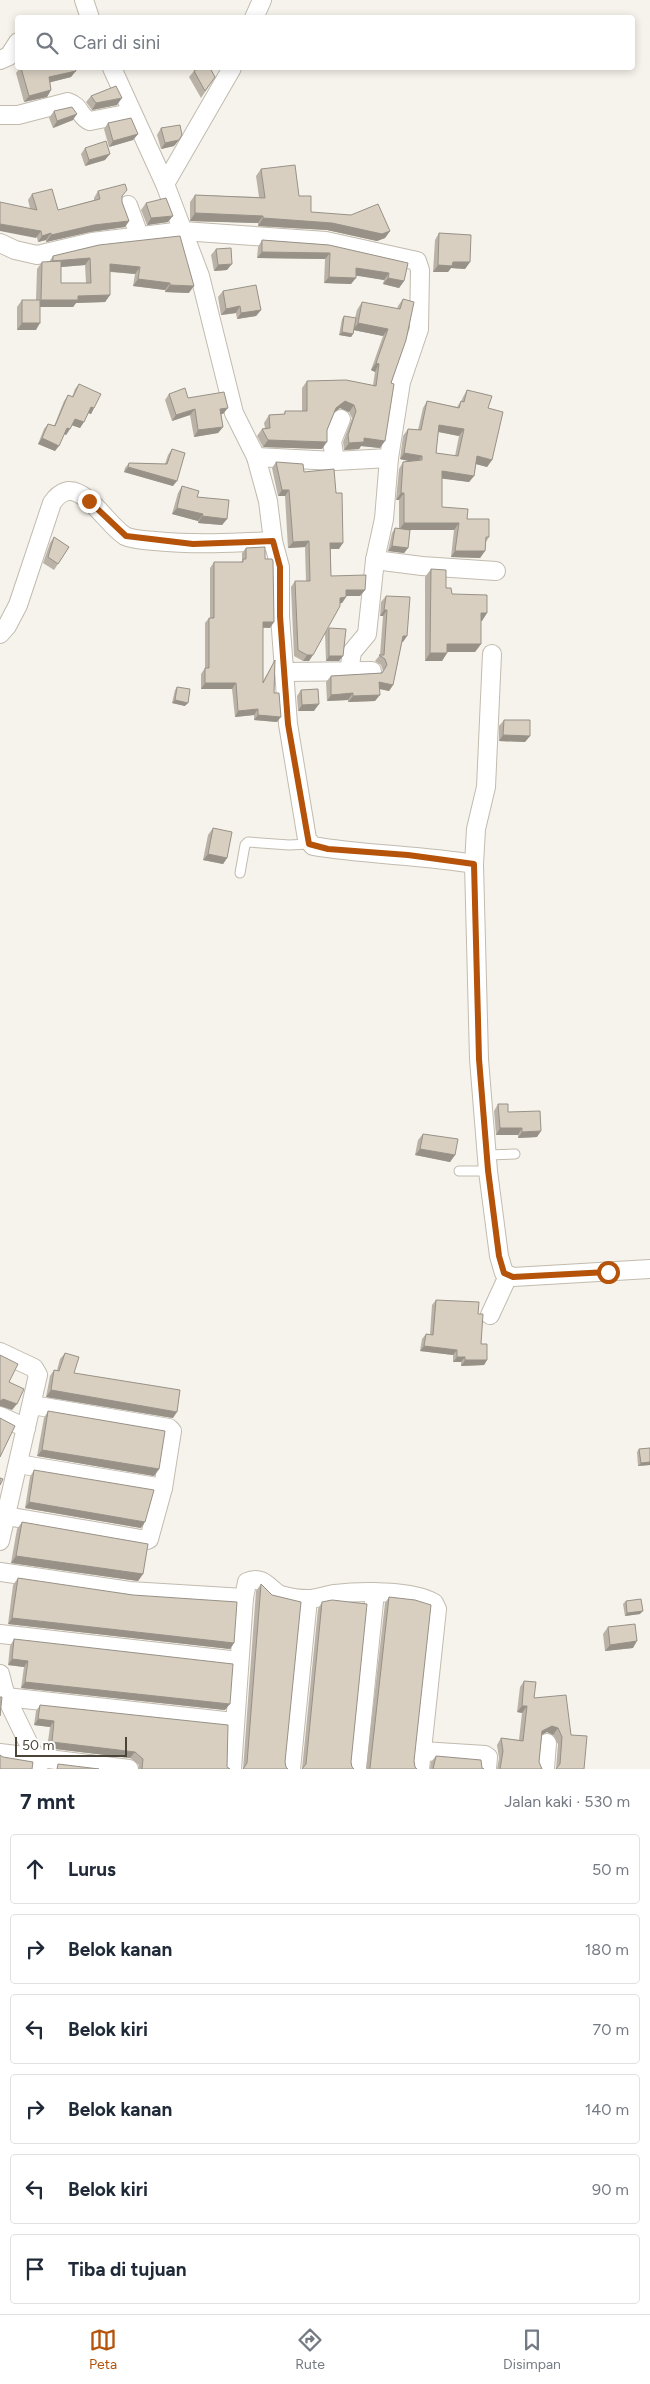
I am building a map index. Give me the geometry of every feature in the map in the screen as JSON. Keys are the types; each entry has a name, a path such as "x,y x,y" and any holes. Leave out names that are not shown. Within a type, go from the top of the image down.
{"street":[{"path":"84,0 89,15"},
{"path":"255,15 262,0"},
{"path":"0,60 9,56 15,47"},
{"path":"113,70 165,184 200,276 234,413 256,457 268,501 273,541 280,567 288,724 309,844 328,849 408,855 474,864"},
{"path":"165,184 231,70"},
{"path":"0,115 18,115 68,102 76,105 86,120 90,121 131,113"},
{"path":"128,205 139,235"},
{"path":"0,243 15,250 37,255 92,242 183,231 326,241 417,261 420,270 419,330 401,382 389,458 384,519 375,560 367,634 352,652 349,672"},
{"path":"335,461 332,441 341,418"},
{"path":"256,457 335,461 389,458"},
{"path":"0,634 8,626 18,605 52,503 60,494 67,491 73,490 83,496 126,536 193,544 273,541"},
{"path":"375,560 422,566 496,571"},
{"path":"492,654 486,787 476,829 474,864 479,1059 488,1163 500,1259 504,1273 508,1276 522,1277 650,1269"},
{"path":"284,672 372,671"},
{"path":"490,1315 508,1276"},
{"path":"0,1352 27,1364 37,1372 32,1405 18,1464 6,1490 6,1516 0,1541"},
{"path":"6,1516 146,1540 149,1539 163,1488 172,1431 169,1428 32,1405"},
{"path":"0,1416 26,1428"},
{"path":"18,1464 163,1488"},
{"path":"0,1572 130,1591 244,1598"},
{"path":"232,1769 244,1598 250,1580 267,1583 281,1595 308,1599 332,1594 395,1593 431,1601 437,1607 420,1769"},
{"path":"357,1769 375,1592"},
{"path":"291,1769 308,1599"},
{"path":"0,1634 239,1661"},
{"path":"0,1674 6,1697 38,1764"},
{"path":"6,1697 234,1722"},
{"path":"545,1769 547,1743"},
{"path":"422,1751 486,1755 488,1757 487,1769"},
{"path":"0,1753 38,1764 129,1769"}],"lane":[{"path":"240,873 245,844 248,842 290,845 309,844"},
{"path":"459,1171 514,1154"}],"building":[{"path":"22,70 76,70 49,77 51,90 29,96"},
{"path":"211,70 215,77 205,91 194,71"},
{"path":"116,86 122,98 96,103 91,96"},
{"path":"72,107 77,114 57,121 54,111"},
{"path":"131,118 138,134 113,141 108,123"},
{"path":"180,125 182,135 179,140 165,143 161,128"},
{"path":"106,141 110,154 89,160 85,148"},
{"path":"295,165 299,196 311,196 311,212 351,215 378,204 390,231 382,234 332,223 263,218 263,216 195,213 195,195 265,198 261,169"},
{"path":"125,184 127,190 122,196 122,202 129,221 94,225 42,236 41,231 0,224 0,202 37,210 32,194 52,189 58,210 100,199 98,191"},
{"path":"166,198 173,216 151,218 146,203"},
{"path":"439,233 471,235 470,262 453,262 452,266 438,265"},
{"path":"180,236 194,286 170,285 170,283 138,279 140,267 110,264 110,295 78,296 78,300 41,300 42,262 61,261 61,283 91,283 90,258 53,261 53,256 99,245"},
{"path":"262,240 329,245 408,263 404,281 388,278 389,273 356,268 356,278 329,277 330,253 262,252"},
{"path":"231,248 232,264 218,265 216,249"},
{"path":"256,285 261,310 241,313 240,306 226,309 223,291"},
{"path":"403,299 414,302 406,340 391,383 394,384 385,441 364,438 364,442 349,443 348,435 356,411 354,405 345,401 336,408 327,430 327,442 268,440 262,429 270,428 269,415 285,414 285,411 307,411 307,381 346,380 376,386 379,364 376,363 388,329 358,323 362,302 400,309"},
{"path":"22,300 40,300 40,323 22,323"},
{"path":"344,316 356,318 353,334 342,332"},
{"path":"79,384 101,394 94,408 91,407 84,422 75,419 70,429 67,428 59,446 42,438 48,424 55,426 68,395 73,397"},
{"path":"185,388 188,398 224,392 228,408 220,409 223,427 198,430 195,409 176,415 169,394"},
{"path":"467,390 492,396 488,408 503,412 492,460 477,456 474,476 442,471 442,507 468,509 467,519 489,519 489,537 486,537 485,551 455,551 459,523 404,523 404,493 401,493 403,462 422,460 422,456 404,453 408,429 421,430 427,401 459,408 461,401 464,402","holes":["439,425 464,429 458,456 436,453"]},
{"path":"172,449 185,453 177,481 128,467 129,463 167,464"},
{"path":"276,462 303,464 304,472 334,469 336,493 342,493 343,543 330,543 331,576 366,575 365,590 346,590 346,597 340,598 340,606 313,655 307,655 298,650 295,581 310,581 309,541 293,542 289,490 282,490"},
{"path":"182,486 199,491 197,497 229,500 227,519 202,516 203,514 177,508"},
{"path":"395,528 410,530 408,548 392,546"},
{"path":"54,537 69,547 58,564 48,557"},
{"path":"265,547 265,559 272,559 273,561 274,622 263,622 263,683 275,660 274,693 279,693 281,717 258,715 258,709 238,711 236,683 205,683 205,668 209,668 209,618 214,618 214,562 243,562 243,559 246,559 246,548"},
{"path":"431,569 446,570 446,588 451,588 452,594 487,595 487,613 481,613 481,644 447,644 447,653 430,653"},
{"path":"386,596 410,597 407,636 403,636 393,685 379,682 380,695 353,696 353,693 331,695 331,676 382,673 387,665 385,659 379,655 384,655 387,610 384,610"},
{"path":"329,628 346,629 343,656 329,656"},
{"path":"177,687 190,689 188,703 175,700"},
{"path":"318,689 319,704 302,705 301,690"},
{"path":"504,720 530,720 530,736 503,735"},
{"path":"213,828 232,832 227,858 208,854"},
{"path":"498,1104 508,1104 508,1112 540,1111 541,1131 522,1132 522,1128 500,1128"},
{"path":"423,1134 458,1139 455,1155 420,1149"},
{"path":"436,1300 479,1302 478,1314 483,1314 481,1344 487,1344 487,1360 465,1360 465,1357 457,1357 457,1350 424,1346 426,1334 433,1335"},
{"path":"65,1353 79,1357 74,1373 180,1390 177,1412 51,1390 54,1370 59,1371"},
{"path":"0,1355 18,1364 9,1382 24,1389 17,1404 3,1399 0,1401"},
{"path":"48,1411 165,1431 159,1469 42,1450"},
{"path":"0,1418 15,1426 0,1457"},
{"path":"650,1448 650,1462 641,1463 639,1449"},
{"path":"34,1470 154,1490 145,1522 29,1502"},
{"path":"22,1522 148,1544 143,1574 16,1556"},
{"path":"18,1578 133,1595 237,1602 234,1643 12,1618"},
{"path":"261,1584 272,1595 301,1602 285,1762 288,1769 243,1769 247,1763"},
{"path":"389,1597 415,1600 431,1605 414,1761 417,1769 369,1769"},
{"path":"641,1599 643,1611 627,1613 626,1601"},
{"path":"332,1600 367,1604 351,1762 354,1769 302,1769 306,1764 322,1602"},
{"path":"635,1624 637,1641 610,1645 608,1627"},
{"path":"14,1639 233,1664 230,1704 25,1682 28,1661 12,1659"},
{"path":"524,1681 536,1682 534,1698 566,1695 571,1735 587,1736 584,1769 556,1769 560,1764 562,1737 558,1728 552,1726 542,1731 539,1762 542,1769 500,1769 503,1751 501,1738 523,1741 527,1706 522,1706"},
{"path":"0,1697 2,1697 0,1716"},
{"path":"40,1705 228,1725 227,1767 230,1769 142,1769 143,1759 135,1752 52,1742 54,1721 38,1719"},
{"path":"0,1755 33,1762 32,1769 0,1769"},
{"path":"436,1756 481,1760 482,1768 484,1769 433,1769"},
{"path":"58,1764 99,1769 57,1769"}],"route":[{"path":"89,501 126,536 146,540 193,544 273,541 280,567 280,616 288,724 304,825 309,844 328,849 408,855 474,864 475,963 479,1059 488,1170 502,1269 508,1276 513,1277 608,1272"}]}
